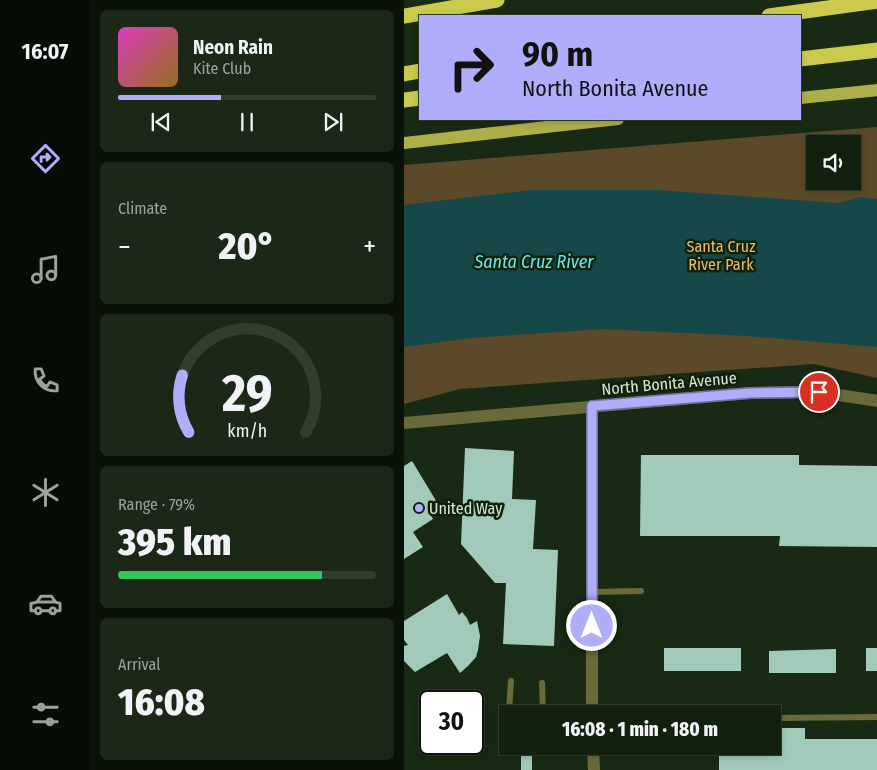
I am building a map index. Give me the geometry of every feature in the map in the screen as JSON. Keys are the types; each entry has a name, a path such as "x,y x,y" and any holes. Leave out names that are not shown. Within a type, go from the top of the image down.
{"highway":[{"path":"404,16 497,0"},
{"path":"776,15 877,1"},
{"path":"801,59 877,50"},
{"path":"404,74 419,71"},
{"path":"404,100 419,98"}],"main road":[{"path":"801,98 877,90"},
{"path":"404,143 609,120"}],"street":[{"name":"North Bonita Avenue","path":"404,423 750,393 819,392 877,401"},
{"path":"592,406 592,705"},
{"path":"593,755 594,770"}],"lane":[{"path":"592,592 641,591"},
{"path":"510,705 512,680"},
{"path":"542,683 543,705"},
{"path":"781,718 877,717"}],"green space":[{"name":"Santa Cruz River","path":"877,127 877,378 814,364 460,389 404,404 404,165"}],"water":[{"name":"Santa Cruz River","path":"532,190 658,190 838,203 861,197 877,199 877,347 747,336 603,329 471,338 404,347 404,205"}],"building":[{"path":"465,448 514,451 512,499 536,500 533,549 558,550 554,646 503,644 506,583 495,583 461,544"},
{"path":"641,455 799,455 799,465 878,466 878,547 779,546 780,536 640,536"},
{"name":"United Way","path":"412,461 438,504 428,511 433,519 413,532 423,547 404,559 404,466"},
{"path":"447,594 459,615 462,612 470,625 477,621 480,636 476,657 460,673 447,653 415,672 404,661 404,646 408,645 404,640 404,621"},
{"path":"664,648 741,648 741,671 664,671"},
{"path":"866,648 878,648 878,671 866,671"},
{"path":"836,649 836,673 769,673 769,651"},
{"path":"781,728 805,728 805,739 878,739 878,770 719,770 719,755 781,755"},
{"path":"521,755 532,755 532,770 521,770"}],"place":[{"name":"United Way","path":"419,508"}],"route":[{"path":"592,626 592,406 750,393 819,392"}],"park label":[{"name":"Santa Cruz River Park","path":"721,255"}]}
